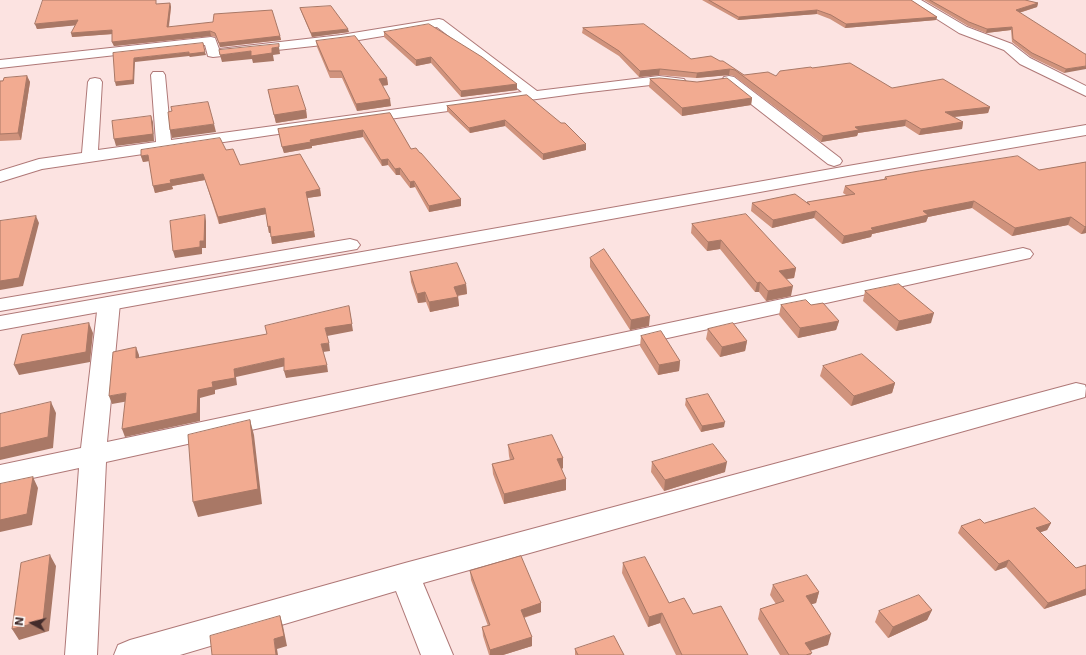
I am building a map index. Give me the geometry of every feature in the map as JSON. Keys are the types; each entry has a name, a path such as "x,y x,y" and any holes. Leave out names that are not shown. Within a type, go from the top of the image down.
{"street":[{"path":"913,0 963,30 1008,47 1025,61 1086,92"},
{"path":"0,64 211,41 212,53 341,39 439,23 533,94"},
{"path":"158,75 164,146"},
{"path":"0,176 39,164 90,156 533,94 659,80 696,84"},
{"path":"716,82 729,80 834,161"},
{"path":"90,156 95,82"},
{"path":"0,305 1086,118"},
{"path":"0,323 1086,130"},
{"path":"0,475 1023,254"},
{"path":"81,655 93,455 109,303"},
{"path":"130,655 405,576 1076,391"},
{"path":"405,576 437,655"}],"building":[{"path":"43,0 156,0 156,4 170,3 167,27 213,22 214,14 272,10 280,36 219,43 215,33 210,31 112,42 112,30 71,33 78,20 35,24"},
{"path":"709,0 911,0 937,17 846,24 831,15 817,10 739,17"},
{"path":"930,0 1025,0 1038,3 1016,10 1086,54 1086,66 1066,69 1032,53 1013,39 1012,27 987,29 969,22"},
{"path":"331,6 348,29 311,33 300,8"},
{"path":"429,24 482,57 517,84 461,91 431,57 416,60 384,32"},
{"path":"644,24 691,59 711,56 723,61 744,75 768,72 776,76 780,71 850,63 892,88 943,79 990,107 945,112 963,122 921,129 906,120 855,127 859,130 823,136 735,70 730,69 697,73 660,69 640,71 619,51 583,28"},
{"path":"355,36 387,78 379,79 390,99 356,104 341,71 329,71 316,41"},
{"path":"203,43 205,52 189,54 189,52 134,58 133,80 115,82 113,53"},
{"path":"279,44 279,47 272,48 272,53 251,56 251,51 220,55 219,50"},
{"path":"27,76 18,133 0,134 0,81 3,81 4,78"},
{"path":"660,78 697,82 727,78 752,98 682,108 650,79"},
{"path":"298,86 306,110 274,115 268,90"},
{"path":"527,95 561,123 565,123 586,144 543,154 505,120 469,128 447,106"},
{"path":"208,102 214,124 170,130 168,112 172,111 171,107"},
{"path":"390,113 411,149 416,148 421,153 461,199 429,206 414,181 410,182 400,168 395,169 388,159 381,160 363,130 282,147 278,129"},
{"path":"151,116 153,134 114,139 112,121"},
{"path":"220,138 226,150 233,149 240,165 300,154 320,189 306,192 314,231 271,237 270,226 268,227 265,208 218,217 203,174 170,180 171,183 153,186 148,155 141,156 141,150"},
{"path":"1018,156 1039,170 1086,162 1085,227 1071,217 1015,228 974,201 923,211 928,215 871,228 873,230 844,236 816,211 773,220 752,203 795,194 810,205 807,202 855,194 845,186 887,179 885,177 919,171"},
{"path":"746,214 796,268 779,271 793,286 768,291 760,282 757,283 721,240 708,242 692,224"},
{"path":"205,215 204,241 200,241 200,247 173,251 170,221"},
{"path":"36,216 19,278 0,281 0,221"},
{"path":"604,249 650,316 631,320 590,258"},
{"path":"457,263 466,284 454,287 458,297 429,302 425,292 417,294 410,272"},
{"path":"899,284 934,313 899,321 865,291"},
{"path":"806,300 811,305 823,303 839,321 800,328 781,305"},
{"path":"349,306 352,324 325,328 329,343 321,344 327,365 284,371 284,358 234,369 235,378 212,382 213,387 198,390 197,413 122,429 126,393 109,396 113,352 136,347 136,358 267,334 265,326"},
{"path":"89,323 86,352 14,365 22,335"},
{"path":"733,323 747,341 722,347 708,329"},
{"path":"661,331 680,361 659,365 641,336"},
{"path":"862,354 895,383 854,396 823,366"},
{"path":"708,394 725,422 702,426 686,399"},
{"path":"51,402 48,437 0,448 0,414"},
{"path":"250,420 258,489 193,502 188,435"},
{"path":"552,435 563,458 557,459 566,479 504,494 492,464 514,459 508,445"},
{"path":"713,444 727,462 665,480 652,462"},
{"path":"33,477 27,514 0,520 0,484"},
{"path":"1035,508 1051,523 1036,528 1076,568 1086,565 1086,589 1048,603 1009,560 999,564 961,526 980,519 984,523"},
{"path":"50,555 43,621 12,629 21,563"},
{"path":"521,556 541,603 521,610 532,637 490,650 482,627 490,625 470,571"},
{"path":"645,557 669,603 684,598 693,614 721,606 748,655 682,655 662,613 649,617 623,563"},
{"path":"807,575 819,592 806,596 831,634 805,643 812,653 806,655 789,655 760,609 784,601 773,585"},
{"path":"919,595 932,610 893,627 879,611"},
{"path":"280,616 284,636 274,639 276,655 212,655 210,636"},
{"path":"614,636 624,655 578,655 575,649"}]}
